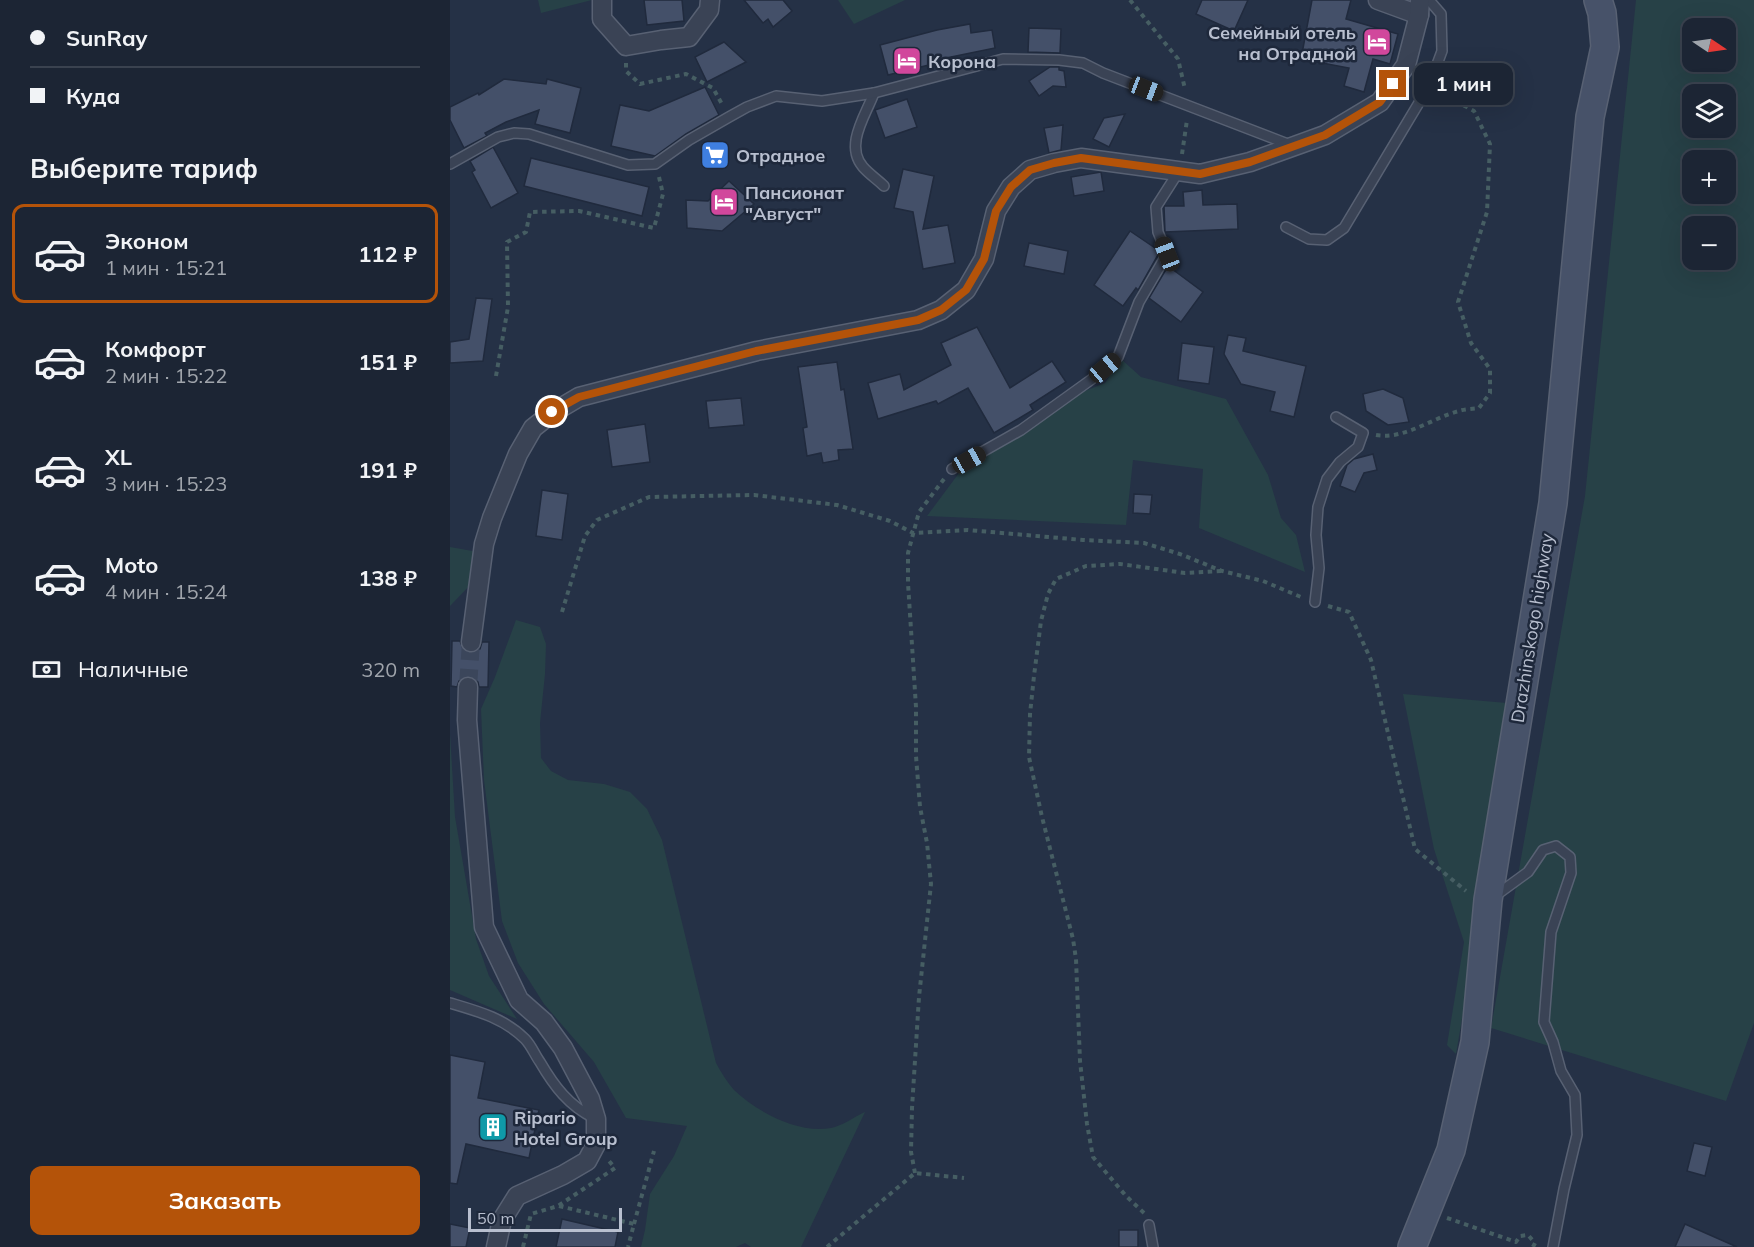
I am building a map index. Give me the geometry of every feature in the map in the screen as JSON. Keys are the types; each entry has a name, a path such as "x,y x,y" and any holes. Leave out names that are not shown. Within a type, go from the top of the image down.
{"main road":[{"name":"Drazhinskogo highway","path":"1412,1247 1452,1150 1475,1042 1488,900 1553,503 1590,117 1605,47 1602,13 1598,0"}],"street":[{"path":"602,0 602,19 626,46 689,37 709,10 710,0"},
{"path":"471,642 484,544 492,518 518,454 532,428 552,412 579,397 756,351 918,320 941,310 966,290 984,259 996,211 1011,187 1030,170 1081,158 1200,174 1250,162 1325,135 1380,102 1406,65 1423,5 1378,0"},
{"path":"468,687 467,720 484,927 519,1000 544,1022 563,1048 590,1098 596,1119 596,1144 587,1161 517,1196 502,1220 496,1247"}],"lane":[{"path":"1286,228 1309,239 1327,240 1344,228 1429,86 1442,51 1441,14 1423,5"},
{"path":"450,164 498,137 514,133 529,135 628,165 655,164 689,140 729,117 776,96 822,101 874,93 1003,59 1083,63 1103,73 1294,146"},
{"path":"874,93 859,127 856,155 863,167 884,186"},
{"path":"952,469 1021,430 1092,379 1118,357 1139,302 1167,254 1158,232 1156,207 1179,171"},
{"path":"1315,602 1319,568 1316,535 1318,507 1327,479 1340,462 1358,447 1363,433 1336,417"},
{"path":"1488,900 1528,872 1543,850 1556,846 1570,857 1571,873 1551,932 1544,1022 1553,1042 1561,1071 1575,1095 1577,1135 1553,1247"},
{"path":"450,1003 507,1024 527,1041 549,1078 566,1099 580,1111 596,1119"},
{"path":"1149,1225 1153,1247"}],"path":[{"path":"1130,0 1178,59 1190,106 1179,171"},
{"path":"640,84 686,74 713,88 729,117"},
{"path":"1363,433 1387,437 1459,411 1479,408 1490,393 1491,369 1471,343 1458,302 1487,212 1490,144 1474,111 1429,86"},
{"path":"496,376 508,307 507,242 526,232 530,212 579,211 654,228 663,194 655,164"},
{"path":"915,1173 911,1152 913,1097 919,997 931,884 927,843 920,807 916,756 916,707 908,553 918,512 952,469"},
{"path":"562,612 585,536 597,520 649,497 754,495 837,505 890,521 913,533 968,530 1144,543 1180,554 1222,571 1263,581 1315,602 1348,612 1371,660 1415,849 1466,891 1488,900"},
{"path":"1149,1225 1143,1211 1126,1196 1093,1157 1080,1061 1076,959 1073,939 1029,757 1034,676 1041,621 1048,594 1056,579 1086,566 1109,564 1150,567 1185,573 1222,571"},
{"path":"628,1247 654,1151"},
{"path":"827,1247 915,1173 964,1178"},
{"path":"523,1247 531,1214 558,1206 634,1224"},
{"path":"1427,1211 1516,1242 1520,1236 1528,1235 1535,1243 1533,1247"}],"green space":[{"path":"538,0 592,0 541,13"},
{"path":"838,0 905,0 854,24"},
{"path":"1636,0 1754,0 1754,1023 1726,1101 1491,1028 1585,496"},
{"path":"1121,359 1141,377 1226,399 1268,475 1281,518 1296,535 1305,572 1199,528 1203,469 1133,460 1126,525 927,516 968,461 1050,405 1105,383"},
{"path":"450,547 478,552 473,582 450,606"},
{"path":"516,620 540,627 546,644 540,723 541,758 551,771 568,780 604,784 630,792 647,809 662,840 716,1063 734,1090 754,1106 779,1120 805,1128 835,1127 865,1112 801,1247 751,1247 745,1243 736,1247 641,1247 650,1194 674,1156 687,1126 626,1118 594,1062 544,1004 518,963 502,921 484,780 481,709"},
{"path":"1403,694 1507,703 1487,874 1456,1054 1447,1045 1464,942 1434,849"},
{"path":"450,733 455,817 476,939 489,976 517,1019 450,990"}],"building":[{"path":"644,0 682,0 684,21 647,25"},
{"path":"744,0 783,0 792,11 773,27 768,19 763,23"},
{"path":"1202,0 1248,0 1234,31 1196,14"},
{"path":"1312,0 1351,0 1346,19 1398,34 1390,64 1373,59 1364,92 1344,86 1349,68 1301,59"},
{"path":"970,24 971,33 992,30 995,48 936,60 937,63 888,75 880,45"},
{"path":"1029,28 1061,29 1060,53 1028,52"},
{"path":"724,42 746,62 707,82 695,57"},
{"path":"1050,67 1059,67 1059,70 1064,71 1066,87 1053,86 1039,96 1029,81"},
{"path":"504,79 546,84 547,79 581,88 570,133 535,124 539,110 506,122 485,133 487,136 464,148 450,120 450,107 478,93 479,95"},
{"path":"705,87 719,115 686,134 655,156 611,146 620,105 649,111"},
{"path":"907,99 917,127 885,138 875,110"},
{"path":"1125,114 1109,147 1093,139 1104,118"},
{"path":"1063,125 1061,150 1049,153 1044,128"},
{"path":"493,147 518,193 491,208 472,172 475,170 470,161"},
{"path":"531,158 649,187 642,216 524,186"},
{"path":"903,169 934,176 923,229 948,225 955,263 923,269 913,212 894,208"},
{"path":"1101,172 1104,191 1074,196 1071,177"},
{"path":"729,181 754,204 722,231 687,228 686,200 708,201"},
{"path":"1202,190 1203,205 1237,204 1238,229 1165,232 1164,206 1184,206 1183,192"},
{"path":"1130,231 1159,253 1138,290 1136,288 1123,306 1094,285"},
{"path":"1029,243 1068,251 1064,274 1024,266"},
{"path":"1168,266 1203,292 1181,322 1149,298"},
{"path":"476,298 492,299 483,361 450,363 450,342 469,339"},
{"path":"977,327 1010,388 1052,361 1066,382 1030,405 1033,410 994,433 968,388 938,404 936,401 878,419 868,383 900,374 904,390 951,365 941,343"},
{"path":"1228,335 1246,338 1243,351 1306,366 1294,417 1270,411 1275,392 1241,384 1224,354"},
{"path":"1182,343 1214,347 1209,384 1178,380"},
{"path":"837,362 841,390 844,389 853,449 838,450 839,460 823,463 821,453 807,456 803,428 807,427 798,367"},
{"path":"1383,389 1403,398 1409,422 1388,425 1366,411 1363,394"},
{"path":"741,398 744,425 709,428 706,401"},
{"path":"645,424 650,462 612,467 607,430"},
{"path":"1373,454 1377,470 1364,473 1355,492 1340,486 1347,465 1354,459"},
{"path":"542,490 568,494 562,540 536,536"},
{"path":"1134,494 1152,495 1150,514 1133,513"},
{"path":"452,641 460,641 464,651 470,653 480,649 482,642 489,642 488,687 479,687 474,678 468,676 459,681 457,687 451,686"},
{"name":"Ripario Hotel Group","path":"450,1055 485,1062 478,1098 539,1110 529,1158 466,1144 457,1184 450,1183"},
{"path":"1694,1143 1712,1147 1705,1176 1687,1171"},
{"path":"562,1219 618,1232 615,1247 556,1247"},
{"path":"450,1224 470,1228 466,1247 450,1247"},
{"path":"1685,1224 1737,1247 1675,1247"},
{"path":"1119,1230 1138,1230 1138,1247 1119,1247"}],"tunnel":[{"path":"468,687 471,642"}],"place":[{"name":"Семейный отель на Отрадной","path":"1377,42"},
{"name":"Корона","path":"907,61"},
{"name":"Отрадное","path":"715,155"},
{"name":"Пансионат \"Август\"","path":"724,202"},
{"name":"Ripario Hotel Group","path":"493,1127"}],"route":[{"path":"552,412 579,397 756,351 918,320 941,310 966,290 984,259 996,211 1011,187 1030,170 1081,158 1200,174 1250,162 1325,135 1380,102 1393,84"}]}
